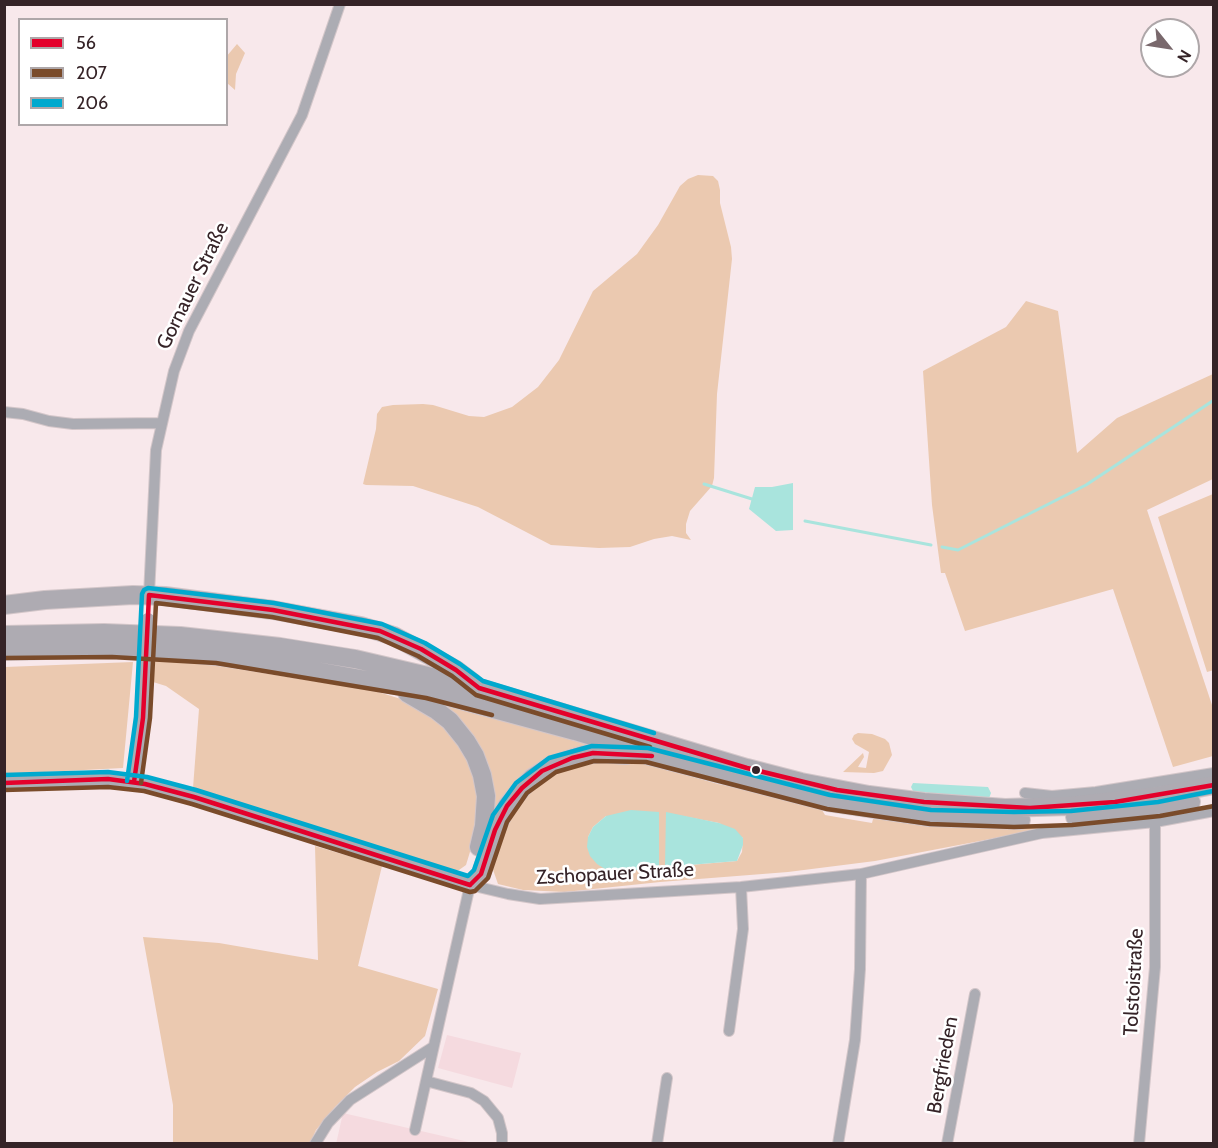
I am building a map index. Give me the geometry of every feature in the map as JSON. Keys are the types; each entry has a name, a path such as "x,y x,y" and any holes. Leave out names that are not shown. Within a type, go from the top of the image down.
{"highway":[{"path":"4,605 80,598 149,596 273,610 380,631 421,649 456,670 479,688"},
{"path":"4,635 129,634 255,644 363,661 479,688 747,768 810,784 869,795 956,805 1030,808 1115,802 1214,785"},
{"path":"4,651 155,650 277,664 428,691 516,714 647,755 746,782 829,802 930,817 1014,820 1072,818 1159,809 1214,798"},
{"path":"395,686 429,705 450,721 466,741 479,766 486,796 485,815 482,837 471,869 470,885"},
{"path":"470,885 481,874 495,830 507,806 537,774 562,761 583,754 647,755"}],"street":[{"name":"Gornauer Straße","path":"134,782 141,737 156,450 160,423 174,371 189,331 303,115 340,4"},
{"path":"4,412 73,424 160,423"},
{"path":"1025,793 1052,796 1096,792 1214,773"},
{"name":"Zschopauer Straße","path":"4,783 65,779 108,779 134,782 184,794 470,885 540,899 741,887 861,873 1042,833 1155,822 1214,811"},
{"name":"Tolstoistraße","path":"1139,1143 1155,967 1155,822"},
{"path":"837,1143 855,1040 860,969 861,873"},
{"path":"415,1130 470,885"},
{"path":"729,1031 743,929 741,887"},
{"name":"Bergfrieden","path":"947,1143 975,994"},
{"path":"315,1143 328,1123 350,1100 433,1047"},
{"path":"657,1143 667,1078"},
{"path":"426,1081 471,1094 483,1101 498,1118 502,1143"}],"shaded area":[{"path":"237,44 245,53 236,74 235,90 228,84 228,55"},
{"path":"698,175 713,176 718,181 720,203 732,259 717,394 714,478 712,486 690,511 686,533 691,540 672,536 630,547 551,545 478,507 413,486 363,484 376,429 377,414 382,407 423,404 469,416 484,417 512,407 538,387 559,360 593,291 637,254 658,225 680,186 688,179"},
{"path":"1026,301 1058,311 1077,453 1117,418 1213,374 1213,479 1147,510 1213,708 1213,756 1173,767 1113,589 965,631 945,573 941,573 932,505 923,371 1006,327"},
{"path":"1213,494 1214,670 1207,672 1158,517"},
{"path":"154,660 206,664 375,691 414,703 456,737 471,766 479,801 476,832 466,865 459,870 451,871 193,788 199,709 166,686 153,682"},
{"path":"133,662 123,768 5,774 5,667"},
{"path":"435,702 597,747 583,749 492,820 491,796"},
{"path":"858,733 872,734 889,743 892,755 883,771 843,772 863,753 864,757 858,767 866,768 869,752 855,744 852,739"},
{"path":"633,760 718,784 775,795 822,810 825,815 872,823 873,819 1009,826 1047,825 1048,828 875,861 788,872 565,892 523,890 498,884 491,864 505,822 533,785 572,764","holes":["666,813 719,823 743,838 742,852 737,861 666,867","606,816 659,867 616,872 588,837 593,827"]},
{"path":"315,846 382,866 358,966 438,989 425,1036 399,1061 355,1087 316,1130 310,1143 173,1143 173,1105 143,937 219,943 318,960"},
{"path":"447,1035 521,1053 512,1088 438,1068"},
{"path":"343,1113 473,1143 336,1144"}],"water":[{"path":"793,483 793,530 776,531 749,509 755,487"},
{"path":"913,783 988,787 991,793 988,801 913,791 911,787"},
{"path":"631,810 659,812 659,867 616,872 605,869 590,856 587,847 588,837 593,827 606,816"},
{"path":"666,812 719,823 735,829 743,838 737,861 665,867"}],"waterway":[{"path":"942,547 958,550 1086,485 1214,400"},
{"path":"704,484 752,499"},
{"path":"805,521 931,545"}],"transit line":[{"name":"206","path":"127,781 136,717 142,594 148,588 274,603 382,624 425,643 483,681 654,733"},
{"name":"56","path":"149,595 273,610 380,631 421,649 456,670 479,688 747,768 837,790 924,802 1030,808 1115,802 1214,785"},
{"name":"56","path":"134,782 143,718 149,595"},
{"name":"207","path":"141,783 150,718 156,603 272,617 378,638 418,656 452,676 476,695 650,747"},
{"name":"207","path":"4,658 112,657 216,663 426,698 492,715"},
{"name":"206","path":"4,775 108,772 147,777 196,790 468,876 474,870 493,815 516,783 549,758 592,746 648,748 830,795 931,810 1071,811 1158,802 1213,791"},
{"name":"56","path":"470,885 481,874 495,830 507,806 522,788 542,771 572,758 593,753 652,756"},
{"name":"207","path":"4,790 108,787 144,791 470,892 475,891 488,878 507,822 527,793 556,772 594,761 646,762 827,809 930,824 1014,827 1072,825 1160,816 1214,806"},
{"name":"56","path":"4,783 108,779 145,784 194,797 470,885"}]}
